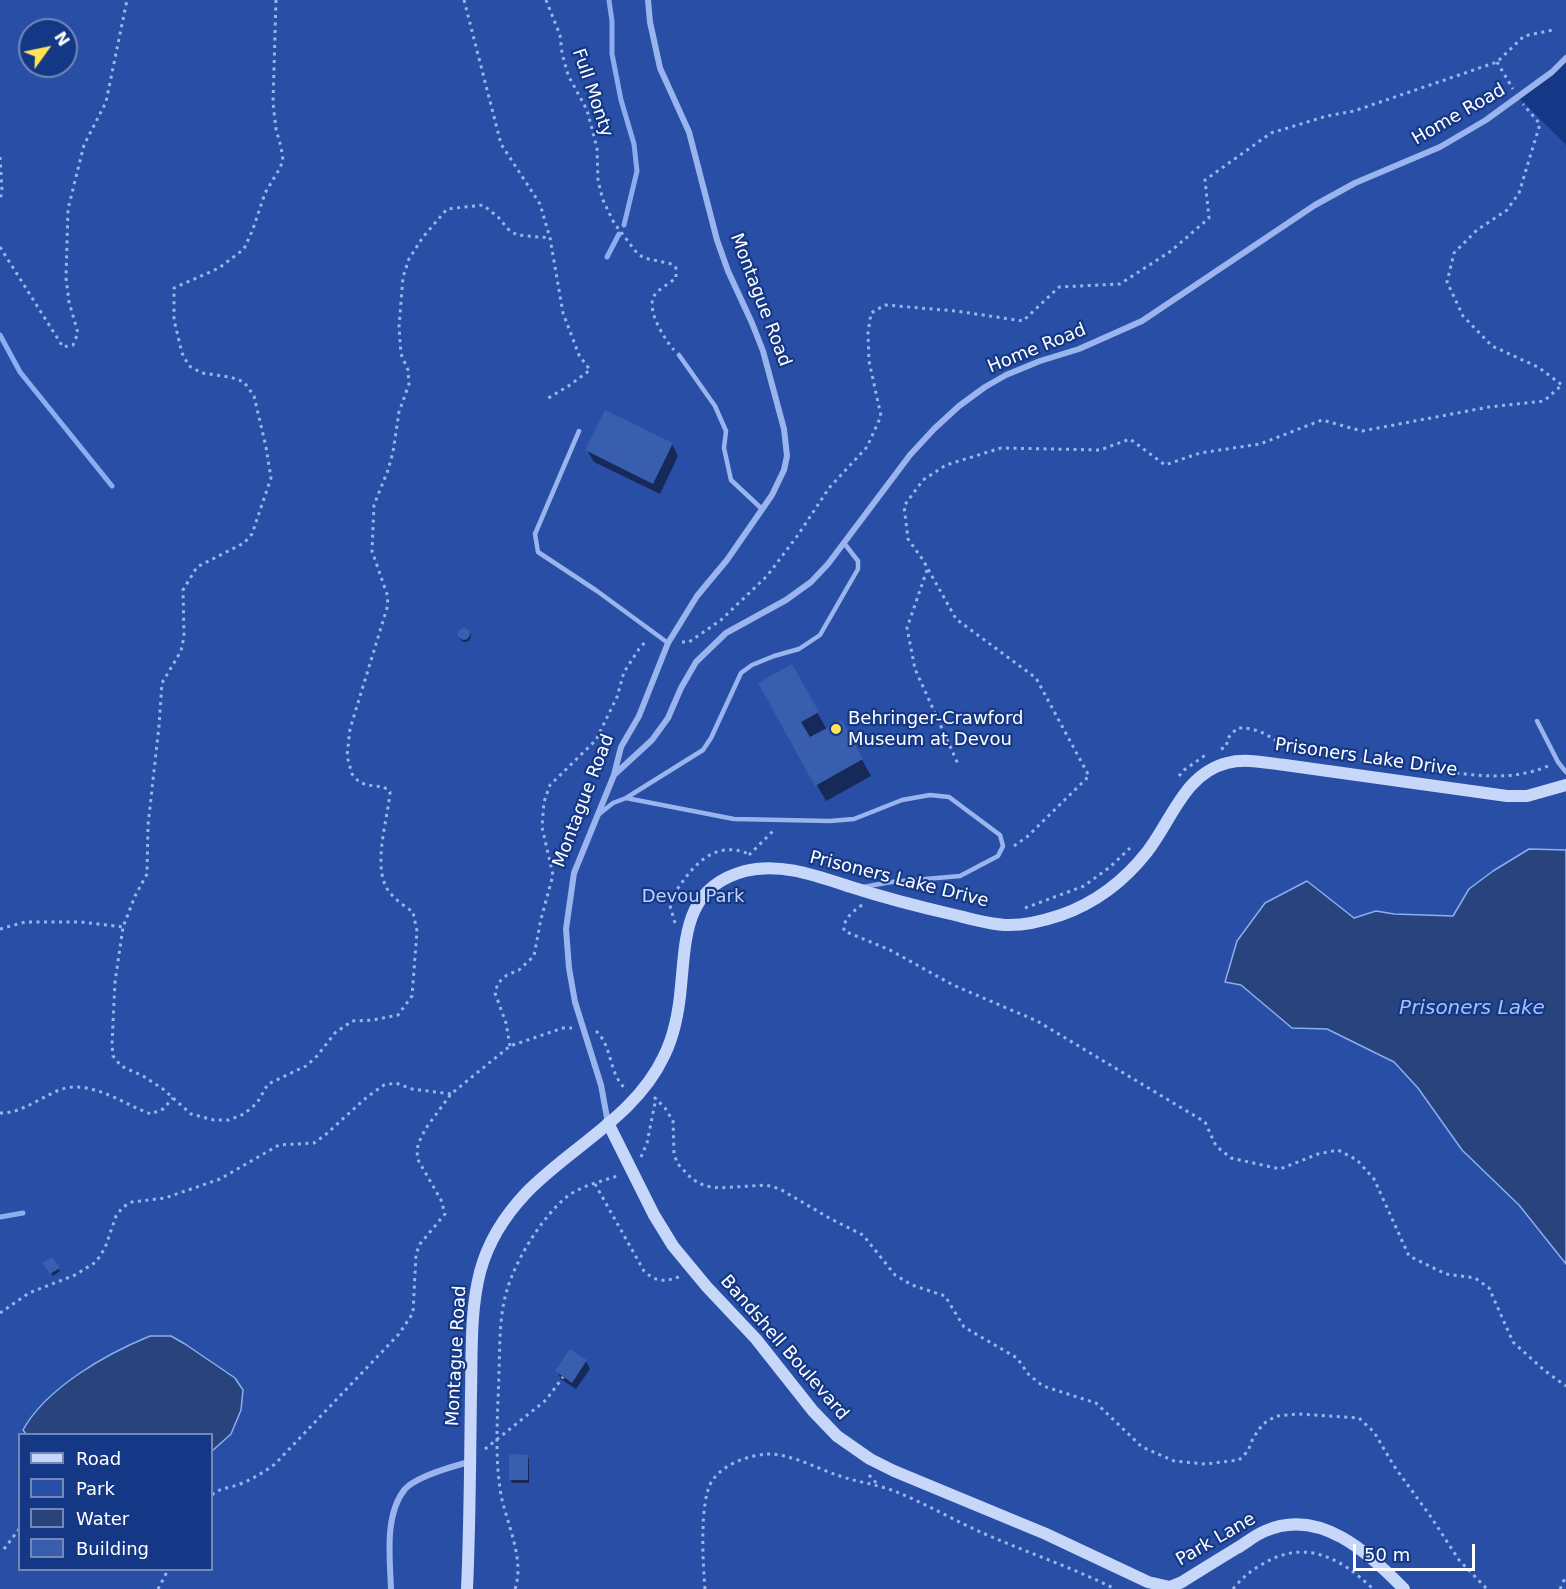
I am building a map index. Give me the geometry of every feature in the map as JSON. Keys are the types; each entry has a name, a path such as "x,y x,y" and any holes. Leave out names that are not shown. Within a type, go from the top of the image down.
{"street":[{"name":"Montague Road","path":"467,1589 472,1352 476,1291 481,1270 492,1239 527,1192 608,1123 602,1085 575,1002 569,968 566,929 574,873 614,775 621,747 639,716 668,643 698,596 727,560 772,495 784,470 787,456 784,429 762,351 717,240 689,132 660,68 650,22 648,0"},
{"name":"Home Road","path":"614,775 652,740 668,718 681,688 696,663 726,633 786,600 811,582 828,564 910,455 934,429 985,387 1031,364 1078,349 1142,321 1315,205 1355,183 1440,147 1486,120 1518,98 1566,58"},
{"name":"Prisoners Lake Drive","path":"608,1123 642,1091 665,1056 677,1021 688,925 706,892 728,877 768,868 812,874 879,895 960,916 1005,925 1036,922 1066,913 1103,893 1126,875 1150,849 1184,793 1196,780 1218,766 1231,762 1248,761 1285,765 1507,796 1527,796 1566,785"},
{"name":"Bandshell Boulevard","path":"608,1123 654,1215 673,1246 707,1287 756,1339 813,1411 837,1436 870,1459 894,1471 1046,1534 1148,1582 1170,1588"},
{"path":"391,1589 393,1514 406,1488 440,1470 470,1462"},
{"name":"Park Lane","path":"1170,1588 1265,1531 1284,1525 1325,1530 1346,1539 1374,1558 1404,1589"}],"lane":[{"path":"679,356 715,406 726,431 724,448 731,480 762,509"},
{"path":"579,431 535,534 538,552 668,643"},
{"path":"598,815 613,803 626,798 703,750 711,738 741,673 763,661 799,649 820,635 858,569 858,561 844,543"},
{"path":"1538,721 1558,762 1566,771"},
{"path":"626,798 734,819 830,821 854,819 902,800 930,795 949,797 1000,835 1003,846 998,856 960,876 891,882 855,888"}],"path":[{"path":"0,247 63,347 74,345 78,333 69,302 66,279 68,209 84,145 106,102 127,0"},
{"path":"276,0 273,103 283,160 262,200 244,249 219,268 174,288 174,320 182,353 189,366 202,373 230,377 244,382 254,396 267,447 271,478 252,534 244,543 197,567 183,590 184,637 181,651 162,683 147,825 147,874 135,896 123,927 115,982 111,1044 113,1056 121,1066 149,1080 192,1113 214,1120 229,1120 244,1114 257,1103 268,1084 306,1066 335,1033 352,1021 398,1016 412,996 417,931 413,912 391,894 385,884 380,857 390,792 384,788 359,782 352,774 347,756 350,729 387,608 388,597 372,551 374,505 388,470 399,412 409,384 408,370 401,354 399,336 403,277 409,259 423,237 447,209 483,205 517,235 550,238"},
{"path":"464,0 501,144 540,204 550,238 563,313 579,355 590,370 545,400"},
{"name":"Full Monty","path":"546,0 560,35 568,75 587,110 597,148 598,182 603,200 614,223 637,253 644,258 672,264 676,268 676,278 653,297 652,303 660,331 679,356"},
{"path":"668,643 689,642 721,620 767,576 829,488 867,447 881,416 869,361 868,333 871,313 885,305 956,311 1023,321 1059,287 1120,284 1171,251 1209,218 1206,180 1271,133 1327,116 1354,111 1497,62 1524,36 1553,30"},
{"path":"998,856 1028,836 1089,776 1036,678 956,619 928,568 908,539 904,506 923,480 946,465 1000,448 1100,450 1130,439 1165,465 1200,453 1260,444 1322,420 1362,431 1489,407 1544,401 1562,385 1538,367 1492,346 1463,316 1447,282 1454,254 1477,230 1507,210 1519,193 1540,124 1518,98 1497,62"},
{"path":"0,157 2,190 0,201"},
{"path":"928,568 907,628 915,669 958,764"},
{"path":"510,1047 506,1023 495,993 498,983 507,975 519,970 534,956 553,874 542,827 544,802 550,785 596,740 617,697 624,672 654,632"},
{"path":"1218,750 1226,747 1228,738 1237,728 1250,728 1262,731 1294,750 1373,762"},
{"path":"1176,781 1184,770 1202,756 1210,753"},
{"path":"1425,769 1512,777 1538,771 1558,762"},
{"path":"749,855 768,836"},
{"path":"1024,909 1084,886 1134,845"},
{"path":"676,930 669,902 681,882 695,867 724,849 742,850 758,857"},
{"path":"879,895 849,915 844,924 844,931 890,950 953,984 1037,1021 1205,1122 1216,1146 1231,1158 1280,1169 1318,1154 1338,1150 1357,1160 1374,1179 1409,1257 1446,1274 1475,1278 1490,1288 1513,1342 1545,1371 1566,1386"},
{"path":"0,929 25,922 81,922 123,927"},
{"path":"213,1494 261,1474 275,1464 399,1334 412,1313 416,1254 420,1244 445,1214 441,1200 417,1158 418,1144 426,1128 451,1095 510,1047 563,1028 595,1030 602,1036 621,1085 630,1092"},
{"path":"0,1313 29,1293 75,1275 96,1262 105,1248 116,1216 123,1207 132,1202 165,1198 220,1179 279,1145 314,1143 384,1084 396,1083 412,1089 451,1095"},
{"path":"0,1113 23,1107 65,1089 79,1087 107,1095 132,1108 151,1114 163,1109 173,1098"},
{"path":"640,1159 647,1143 656,1098 673,1121 677,1163 692,1179 705,1186 719,1188 766,1185 780,1189 863,1235 895,1275 912,1285 945,1296 964,1328 1017,1358 1029,1376 1043,1386 1096,1403 1142,1447 1174,1461 1205,1464 1239,1460 1248,1451 1253,1438 1263,1424 1276,1416 1299,1414 1359,1418 1374,1432 1394,1466 1459,1560 1487,1589"},
{"path":"515,1589 519,1579 501,1495 496,1440 501,1327 507,1290 520,1257 536,1232 555,1209 568,1196 584,1186 621,1174"},
{"path":"595,1184 644,1271 653,1280 664,1282 684,1275"},
{"path":"470,1462 546,1400 563,1377"},
{"path":"705,1589 702,1544 707,1494 711,1481 736,1462 767,1454 784,1456 863,1484 895,1492 984,1534 1115,1589"},
{"path":"862,1468 880,1487"},
{"path":"4,1549 18,1531"},
{"path":"1233,1589 1251,1571 1284,1552 1304,1551 1325,1556 1347,1568 1373,1589"},
{"path":"158,1589 167,1571"},
{"path":"1560,1589 1566,1576"}],"green space":[{"name":"Devou Park","path":"0,0 1566,0 1566,58 1519,98 1566,145 1566,1589 0,1589"}],"water":[{"name":"Prisoners Lake","path":"1529,849 1566,850 1566,1264 1519,1205 1462,1150 1418,1088 1394,1062 1327,1029 1292,1028 1241,985 1225,982 1237,941 1265,903 1307,881 1354,918 1376,911 1394,914 1453,916 1469,889"},
{"path":"150,1336 171,1336 235,1378 243,1390 241,1410 231,1434 213,1450 213,1433 25,1433 23,1430 46,1400 79,1374 133,1343"}],"building":[{"path":"605,410 673,443 653,484 585,450"},
{"path":"466,628 470,634 466,640 462,640 458,632"},
{"name":"Behringer-Crawford Museum at Devou","path":"792,664 819,712 801,722 810,737 842,720 863,759 815,786 758,683"},
{"path":"52,1257 60,1268 50,1274 42,1263"},
{"path":"570,1349 587,1360 572,1383 555,1371"},
{"path":"509,1454 528,1455 528,1480 509,1480"}],"waterway":[{"path":"609,0 612,21 612,54 621,100 634,144 637,171 624,225"},
{"path":"607,257 619,234"},
{"path":"0,335 20,372 112,486"},
{"path":"0,1217 23,1213"}],"place":[{"name":"Behringer-Crawford Museum at Devou","path":"836,729"}]}
